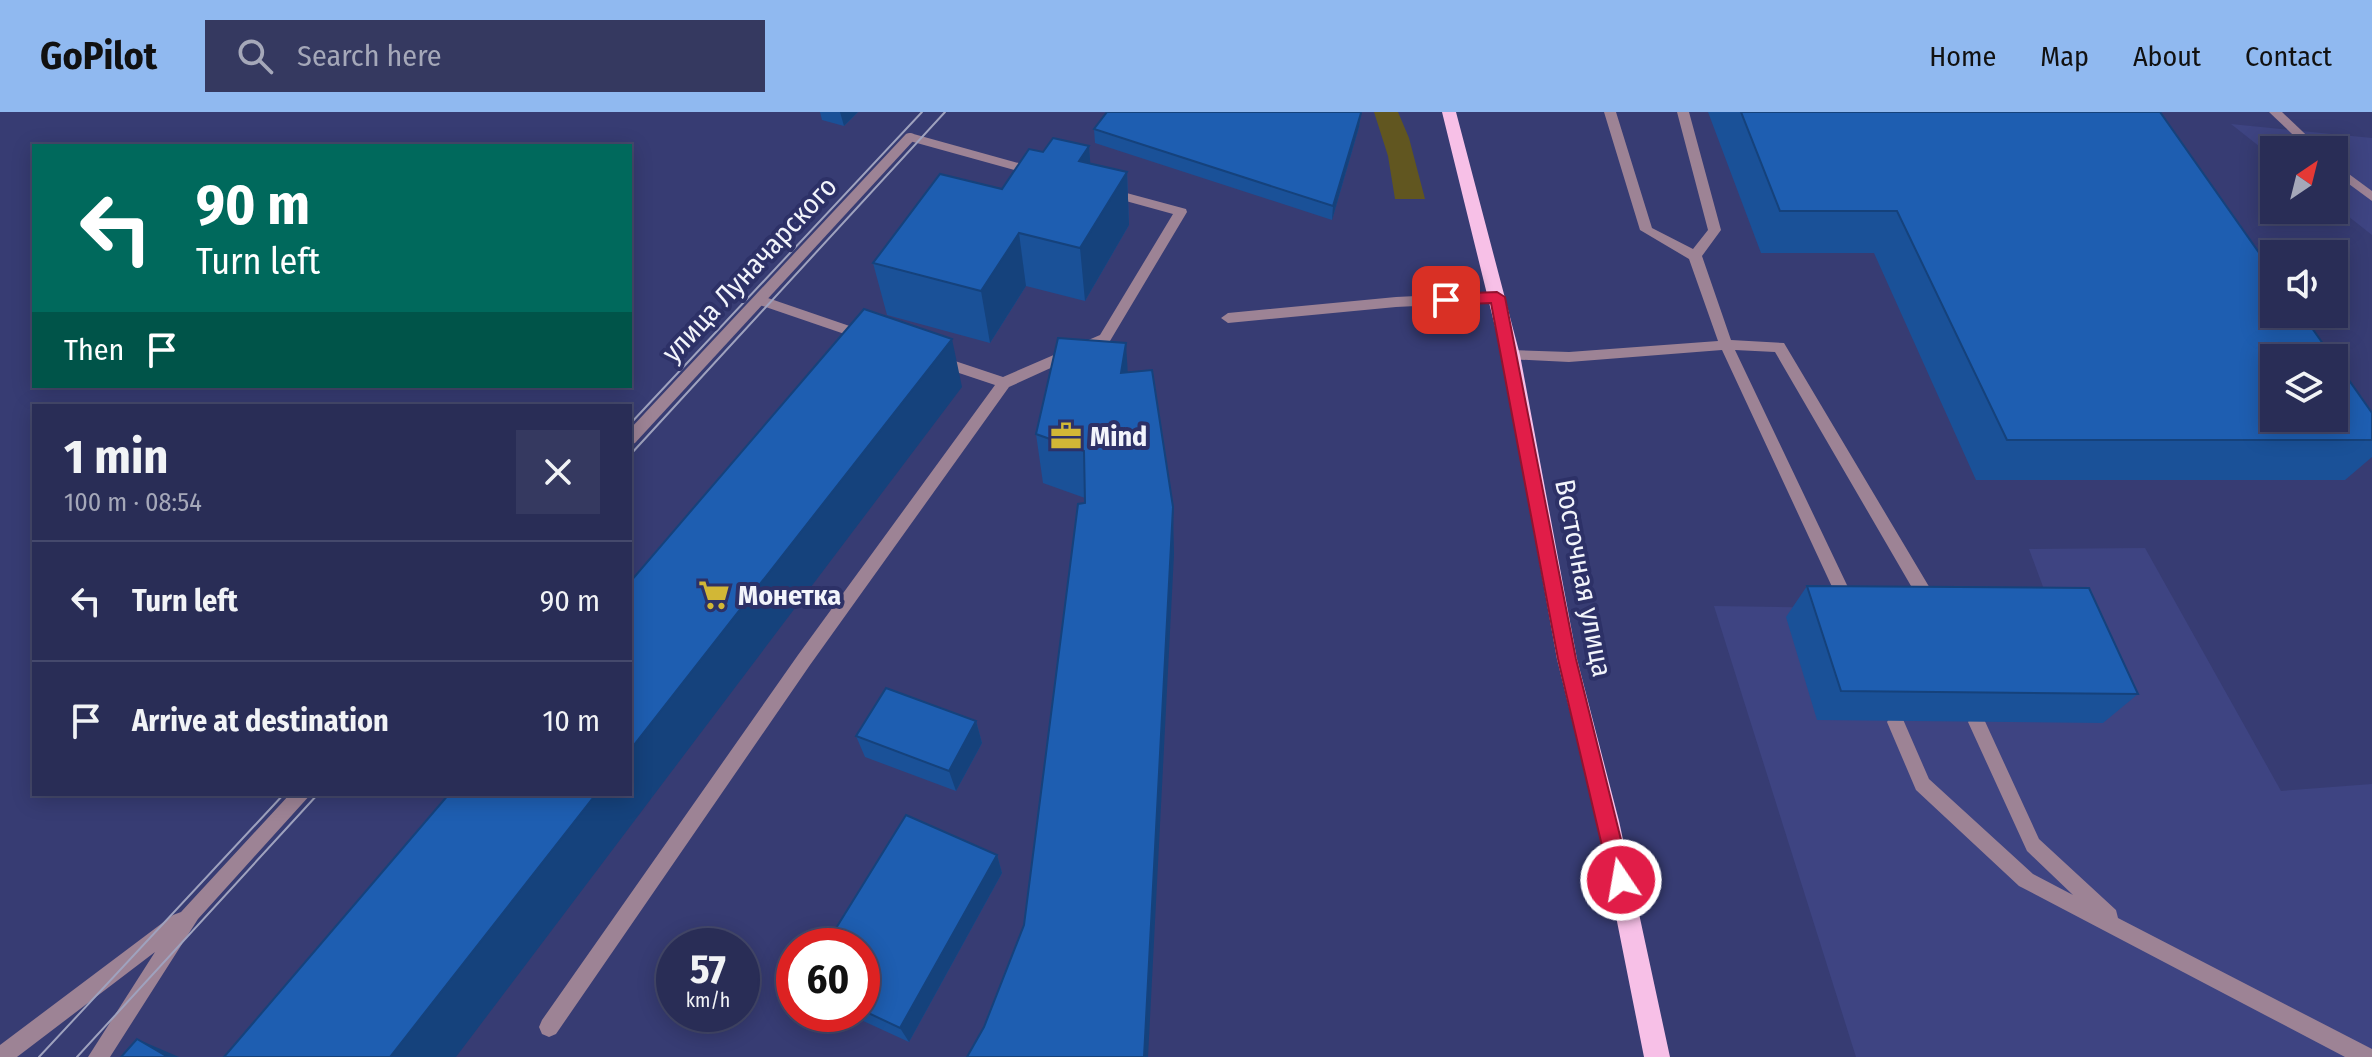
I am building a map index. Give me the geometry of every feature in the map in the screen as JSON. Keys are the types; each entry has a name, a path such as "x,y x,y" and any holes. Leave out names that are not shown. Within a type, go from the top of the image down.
{"main road":[{"name":"Восточная улица","path":"1449,112 1511,355 1567,659 1608,821 1657,1057"}],"street":[{"path":"1610,112 1646,230 1695,256 1726,345 1855,618"},
{"path":"1683,112 1715,230 1695,256"},
{"path":"2275,112 2301,136"},
{"name":"улица Луначарского","path":"632,437 910,137 1049,176"},
{"path":"2348,178 2372,197"},
{"path":"549,1027 804,660 1004,383 1105,338 1181,212 1093,188"},
{"path":"1228,318 1396,302 1497,297"},
{"path":"759,300 885,342"},
{"path":"1511,355 1569,357 1726,345 1779,347 1939,619"},
{"path":"930,358 1004,383"},
{"path":"1896,722 1922,784 2026,880 2366,1057"},
{"path":"1977,722 2033,845 2124,931"},
{"path":"1,1057 191,913 300,796"},
{"path":"98,1057 191,913"}],"shaded area":[{"path":"1374,112 1398,112 1409,138 1425,199 1395,199 1388,156"},
{"path":"2231,124 2372,138 2372,235 2348,216 2348,136 2260,136 2260,147"},
{"path":"2145,548 2281,791 2372,784 2372,1057 1856,1057 1714,606 2052,611 2029,549"}],"building":[{"path":"1107,112 1361,113 1333,206 1094,129"},
{"path":"1741,112 2160,112 2260,254 2260,328 2312,328 2323,344 2260,344 2260,432 2348,432 2348,379 2372,413 2372,440 2007,440 1897,211 1780,211"},
{"path":"1053,138 1089,146 1079,161 1127,172 1080,248 1019,233 981,291 873,263 940,174 1002,189 1029,149 1043,152"},
{"path":"864,309 952,339 632,747 632,580"},
{"path":"1058,338 1126,343 1121,373 1152,370 1173,507 1144,1057 967,1057 984,1027 1024,925 1078,504 1085,503 1084,451 1036,434"},
{"path":"1807,586 2089,588 2138,694 1841,691"},
{"path":"886,688 976,721 949,771 856,736"},
{"path":"447,796 594,796 390,1057 224,1057"},
{"path":"906,815 997,855 900,1028 880,1019 880,928 836,928"},
{"path":"137,1039 168,1057 121,1057"}],"tram line":[{"path":"632,422 922,112"},
{"path":"632,453 945,112"},
{"path":"39,1057 282,796"},
{"path":"77,1057 316,796"}],"place":[{"name":"Mind","path":"1066,436"},
{"name":"Монетка","path":"714,595"}],"route":[{"path":"1446,300 1497,297 1511,355 1567,659 1621,880"}]}
